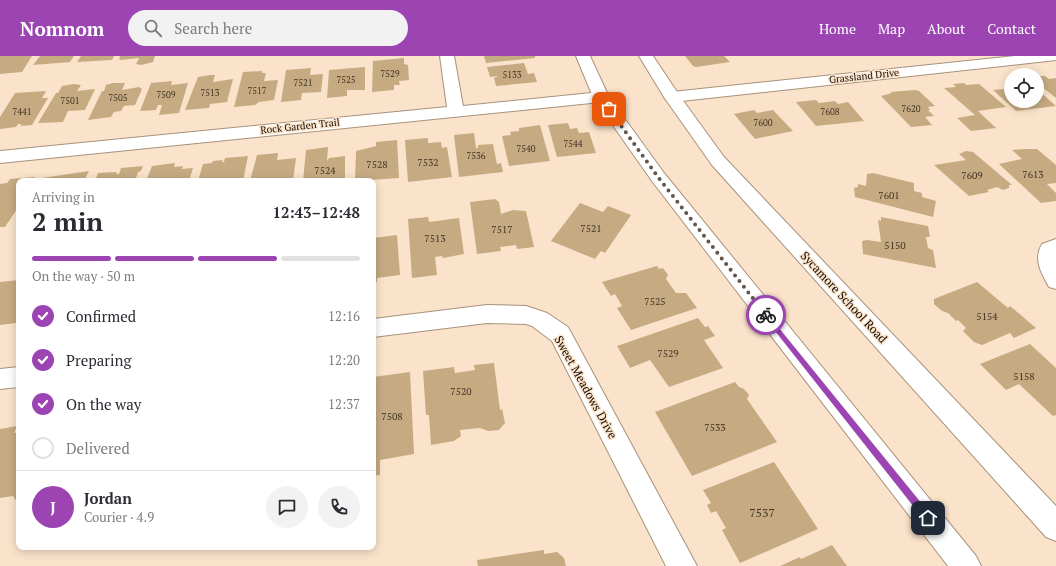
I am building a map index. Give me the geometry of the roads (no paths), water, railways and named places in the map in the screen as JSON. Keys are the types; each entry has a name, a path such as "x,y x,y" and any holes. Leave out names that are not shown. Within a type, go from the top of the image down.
{"street":[{"path":"447,56 456,111"},
{"path":"582,56 601,97 663,184 966,566"},
{"name":"Sycamore School Road","path":"646,56 672,97 718,161 1056,527"},
{"name":"Grassland Drive","path":"672,97 1056,56"},
{"name":"Rock Garden Trail","path":"0,157 601,97"},
{"path":"1056,246 1049,249 1048,264 1056,281"},
{"name":"Sweet Meadows Drive","path":"376,328 487,314 503,314 526,315 539,319 560,334 682,566"},
{"path":"0,379 16,377"}]}
